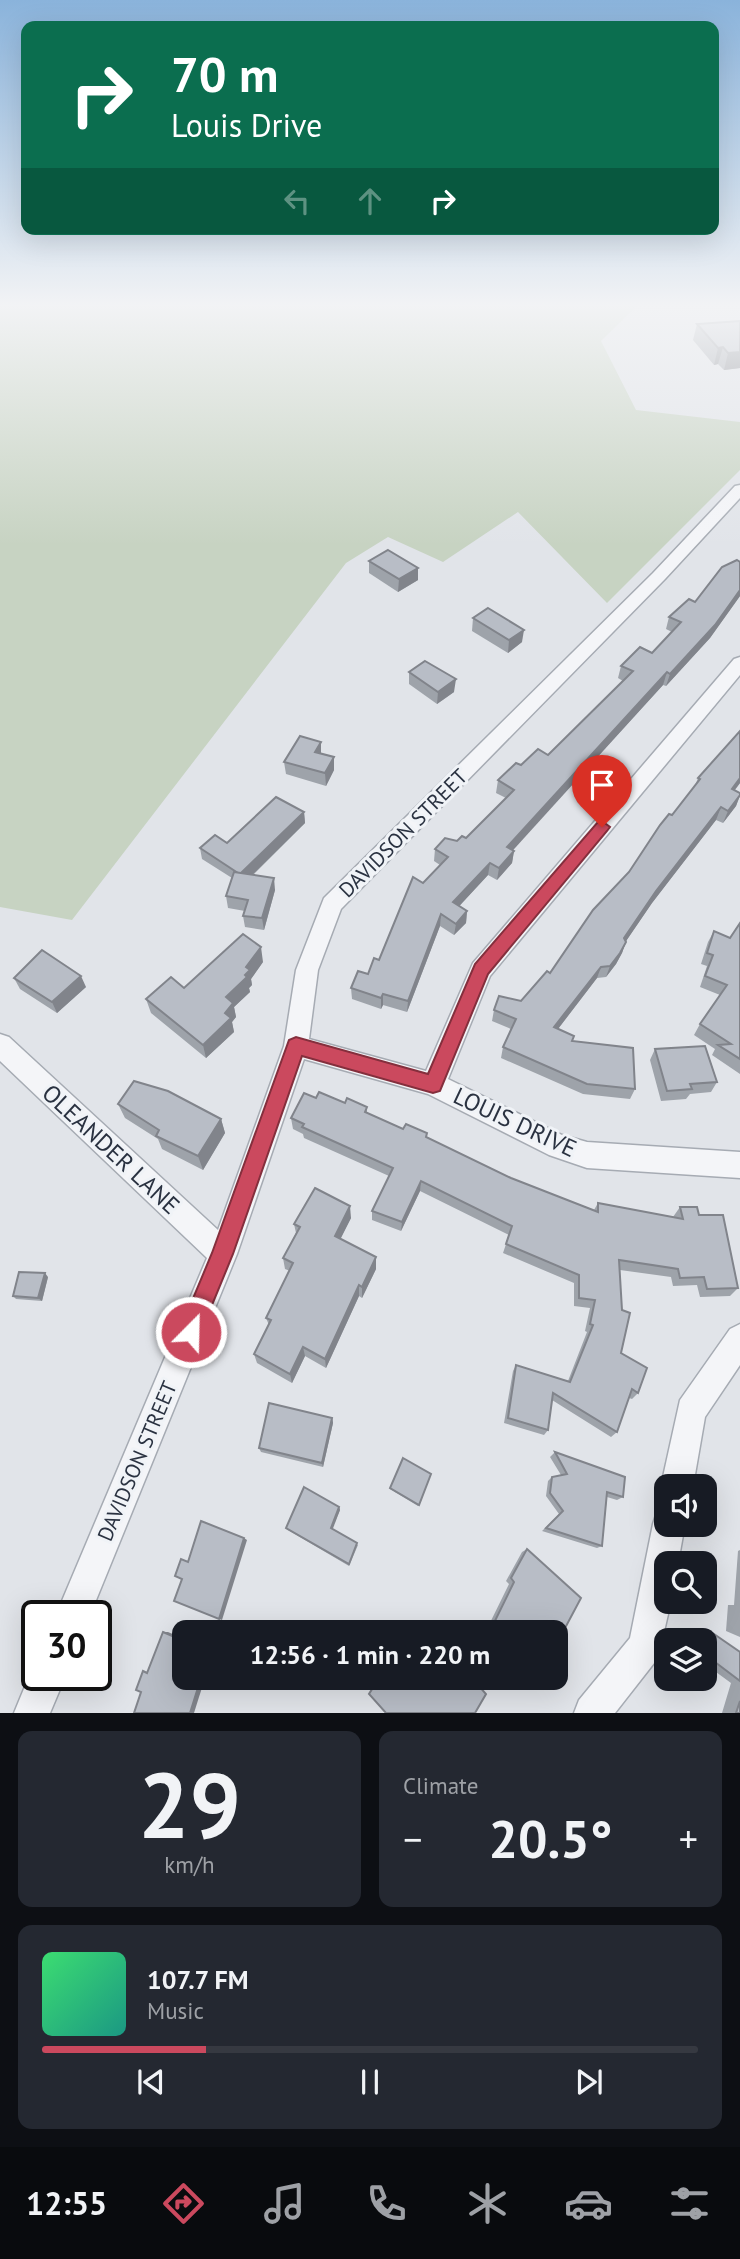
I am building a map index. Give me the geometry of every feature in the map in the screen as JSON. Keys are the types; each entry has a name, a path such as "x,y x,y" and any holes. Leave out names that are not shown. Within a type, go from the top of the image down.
{"street":[{"name":"DAVIDSON STREET","path":"79,1600 223,1254 296,1046 307,970 332,904 649,586 740,489"},
{"path":"433,1084 481,970 740,663"},
{"name":"OLEANDER LANE","path":"0,1045 223,1254"},
{"name":"LOUIS DRIVE","path":"296,1046 433,1084 558,1146 587,1155 740,1165"},
{"path":"679,1474 691,1411 740,1339"},
{"path":"592,1713 646,1646 667,1537"},
{"path":"33,1713 42,1691"}],"green space":[{"path":"0,385 623,385 636,410 740,422 740,470 607,603 518,512 443,562 388,537 346,563 72,920 0,907"}],"building":[{"path":"388,550 418,568 399,579 369,561"},
{"path":"737,560 740,562 740,590 715,625 670,674 667,672 507,847 514,851 499,868 490,863 453,902 467,911 456,924 441,914 408,1001 383,994 381,998 351,988 358,971 368,974 374,958 379,960 413,877 423,883 448,857 435,849 445,838 457,841 462,836 466,838 514,790 498,780 516,763 521,765 538,749 548,755 633,671 621,666 640,647 652,653 681,622 669,617 689,599 695,602 722,567"},
{"path":"488,608 524,630 509,640 473,618"},
{"path":"425,661 456,679 438,692 409,672"},
{"path":"740,731 740,778 732,789 740,795 728,811 721,807 656,891 624,938 626,942 620,953 610,966 601,967 554,1027 574,1036 572,1041 633,1048 635,1089 587,1084 503,1047 516,1019 494,1010 499,996 521,1001 547,971 550,973 593,910 629,872 660,825 669,814 672,815 700,779 698,778"},
{"path":"300,736 321,742 315,752 334,757 325,773 284,762"},
{"path":"276,797 304,812 241,873 200,848 215,835 227,843"},
{"path":"234,872 274,878 262,918 243,916 248,900 226,896"},
{"path":"740,923 740,1059 718,1045 731,1044 700,1024 727,985 705,976 713,955 707,953 714,931 730,938"},
{"path":"243,934 261,947 246,967 250,970 245,975 247,977 226,997 233,1003 225,1013 231,1018 203,1045 146,999 171,977 184,988"},
{"path":"42,950 81,976 52,1002 14,978"},
{"path":"705,1046 717,1082 690,1084 692,1089 667,1091 655,1049"},
{"path":"134,1081 168,1091 221,1119 198,1156 156,1136 159,1130 118,1104"},
{"path":"319,1092 345,1103 347,1098 367,1107 365,1112 403,1129 406,1124 427,1133 426,1137 511,1178 598,1212 598,1203 683,1219 680,1207 697,1207 699,1215 723,1215 738,1288 707,1289 704,1277 680,1278 678,1269 619,1260 622,1310 630,1313 621,1353 647,1368 638,1393 632,1389 617,1432 553,1393 548,1430 508,1418 516,1365 570,1382 593,1325 590,1324 595,1300 579,1298 579,1275 506,1244 512,1226 421,1181 402,1222 372,1211 393,1168 302,1127 304,1124 291,1118 304,1093 316,1098"},
{"path":"315,1188 350,1206 335,1236 376,1257 362,1287 359,1285 325,1359 303,1347 290,1374 254,1354 271,1320 266,1318 293,1263 283,1258 300,1227 294,1224"},
{"path":"19,1272 45,1273 38,1298 13,1296"},
{"path":"269,1403 332,1418 322,1463 259,1448"},
{"path":"555,1452 625,1477 623,1497 607,1492 602,1546 546,1528 563,1511 550,1493 552,1477 567,1474"},
{"path":"403,1458 431,1474 419,1505 390,1488"},
{"path":"304,1487 339,1507 331,1528 357,1543 349,1564 286,1528"},
{"path":"201,1521 244,1538 219,1619 174,1601 182,1579 175,1576 181,1559 188,1562"},
{"path":"527,1549 581,1598 568,1622 568,1620 495,1620 514,1582 511,1578"},
{"path":"163,1632 172,1636 172,1690 197,1690 190,1713 134,1713 141,1692 136,1690 143,1671 147,1673"},
{"path":"717,1636 740,1652 740,1681 717,1664"},
{"path":"372,1690 482,1690 486,1694 475,1713 386,1713 369,1694"}],"route":[{"path":"191,1332 223,1254 296,1046 433,1084 481,970 602,827"}]}
